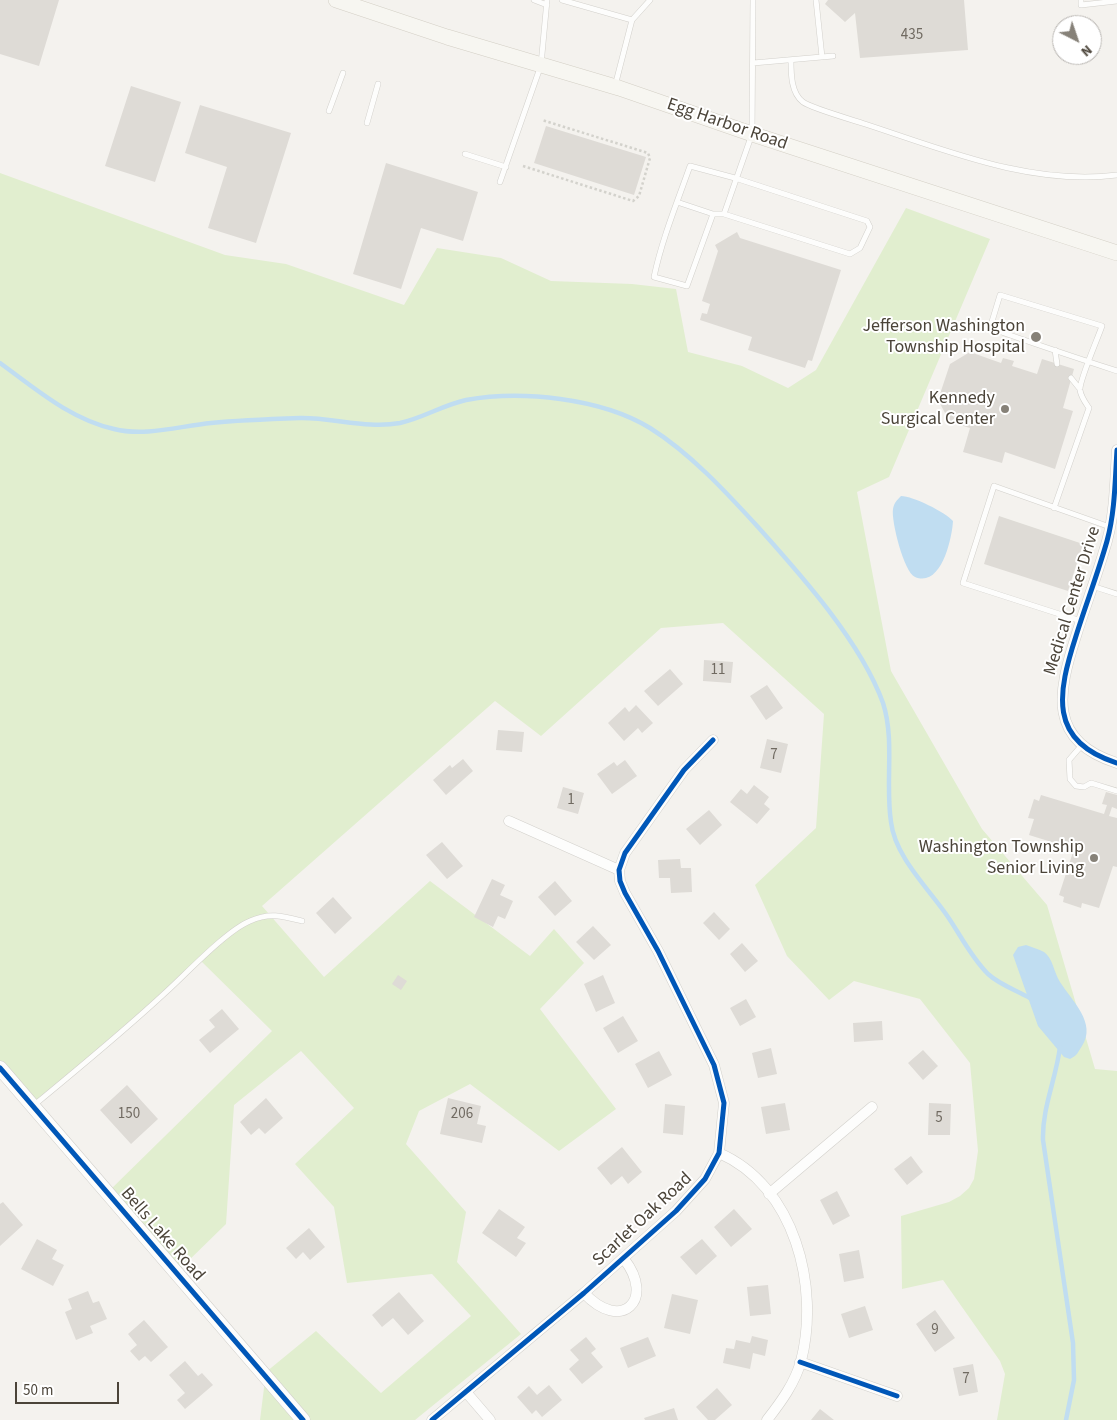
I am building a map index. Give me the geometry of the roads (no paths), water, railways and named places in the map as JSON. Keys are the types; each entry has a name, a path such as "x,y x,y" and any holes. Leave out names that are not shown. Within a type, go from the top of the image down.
{"main road":[{"name":"Egg Harbor Road","path":"343,1 541,65 615,86 752,134 1117,253"}],"street":[{"name":"Medical Center Drive","path":"1117,450 1116,480 1110,526 1065,670 1061,696 1066,723 1082,745 1097,755 1117,764"},
{"path":"509,821 619,870 625,853 684,770 713,740"},
{"name":"Scarlet Oak Road","path":"432,1420 584,1293 693,1194 705,1179 719,1153 724,1103 714,1065 658,951 625,893 620,881 619,870"},
{"name":"Bells Lake Road","path":"0,1068 303,1420"},
{"path":"769,1194 872,1107"},
{"path":"719,1153 731,1158 745,1168 769,1194 795,1237 802,1264 808,1304 800,1362 792,1383 767,1420"},
{"path":"584,1293 598,1307 612,1312 629,1306 636,1296 637,1289 634,1275 624,1258"},
{"path":"800,1362 896,1396"},
{"path":"466,1392 490,1420"}],"lane":[{"path":"500,182 541,65 547,2 534,0"},
{"path":"562,0 632,20"},
{"path":"615,86 632,20 650,0"},
{"path":"724,214 735,178 752,134 753,0"},
{"path":"816,0 822,57"},
{"path":"1081,0 1081,5 1117,1"},
{"path":"753,63 833,56"},
{"path":"791,60 791,78 795,91 804,102 829,112 1015,170 1060,176 1117,175"},
{"path":"330,112 343,73"},
{"path":"367,123 378,84"},
{"path":"466,154 506,167"},
{"path":"677,202 713,214 724,214 850,254 860,248 870,227 867,221 735,178 690,166 677,202 654,277 687,286 713,214"},
{"path":"1079,388 1089,362 1102,326 1000,295 990,328 1089,362 1117,371"},
{"path":"1055,350 1057,364"},
{"path":"1054,508 1089,408 1079,388 1071,378"},
{"path":"1080,621 963,583 994,486 1110,526"},
{"path":"1092,586 1117,594"},
{"path":"1082,745 1069,760 1070,779 1076,786 1084,786 1091,783 1117,791"},
{"path":"33,1107 249,921 266,915 279,914 302,921"}],"water":[{"path":"901,496 928,505 953,521 950,539 943,560 932,575 924,578 915,577 911,573 899,546 893,509"},
{"path":"1026,945 1047,955 1060,982 1085,1021 1086,1037 1077,1054 1070,1059 1064,1057 1038,1026 1013,955 1018,947"}],"waterway":[{"path":"0,363 68,411 98,424 126,431 162,430 222,422 302,418 388,425 408,421 466,400 511,396 560,399 585,403 630,418 650,428 693,461 733,500 793,566 845,633 873,680 887,717 889,807 894,835 899,848 914,872 948,917 971,954 988,974 1030,998"},
{"path":"1060,1047 1047,1105 1043,1140 1073,1343 1074,1380 1066,1420"}],"place":[{"name":"Jefferson Washington Township Hospital","path":"1036,337"},
{"name":"Kennedy Surgical Center","path":"1005,409"},
{"name":"Washington Township Senior Living","path":"1094,858"}]}
